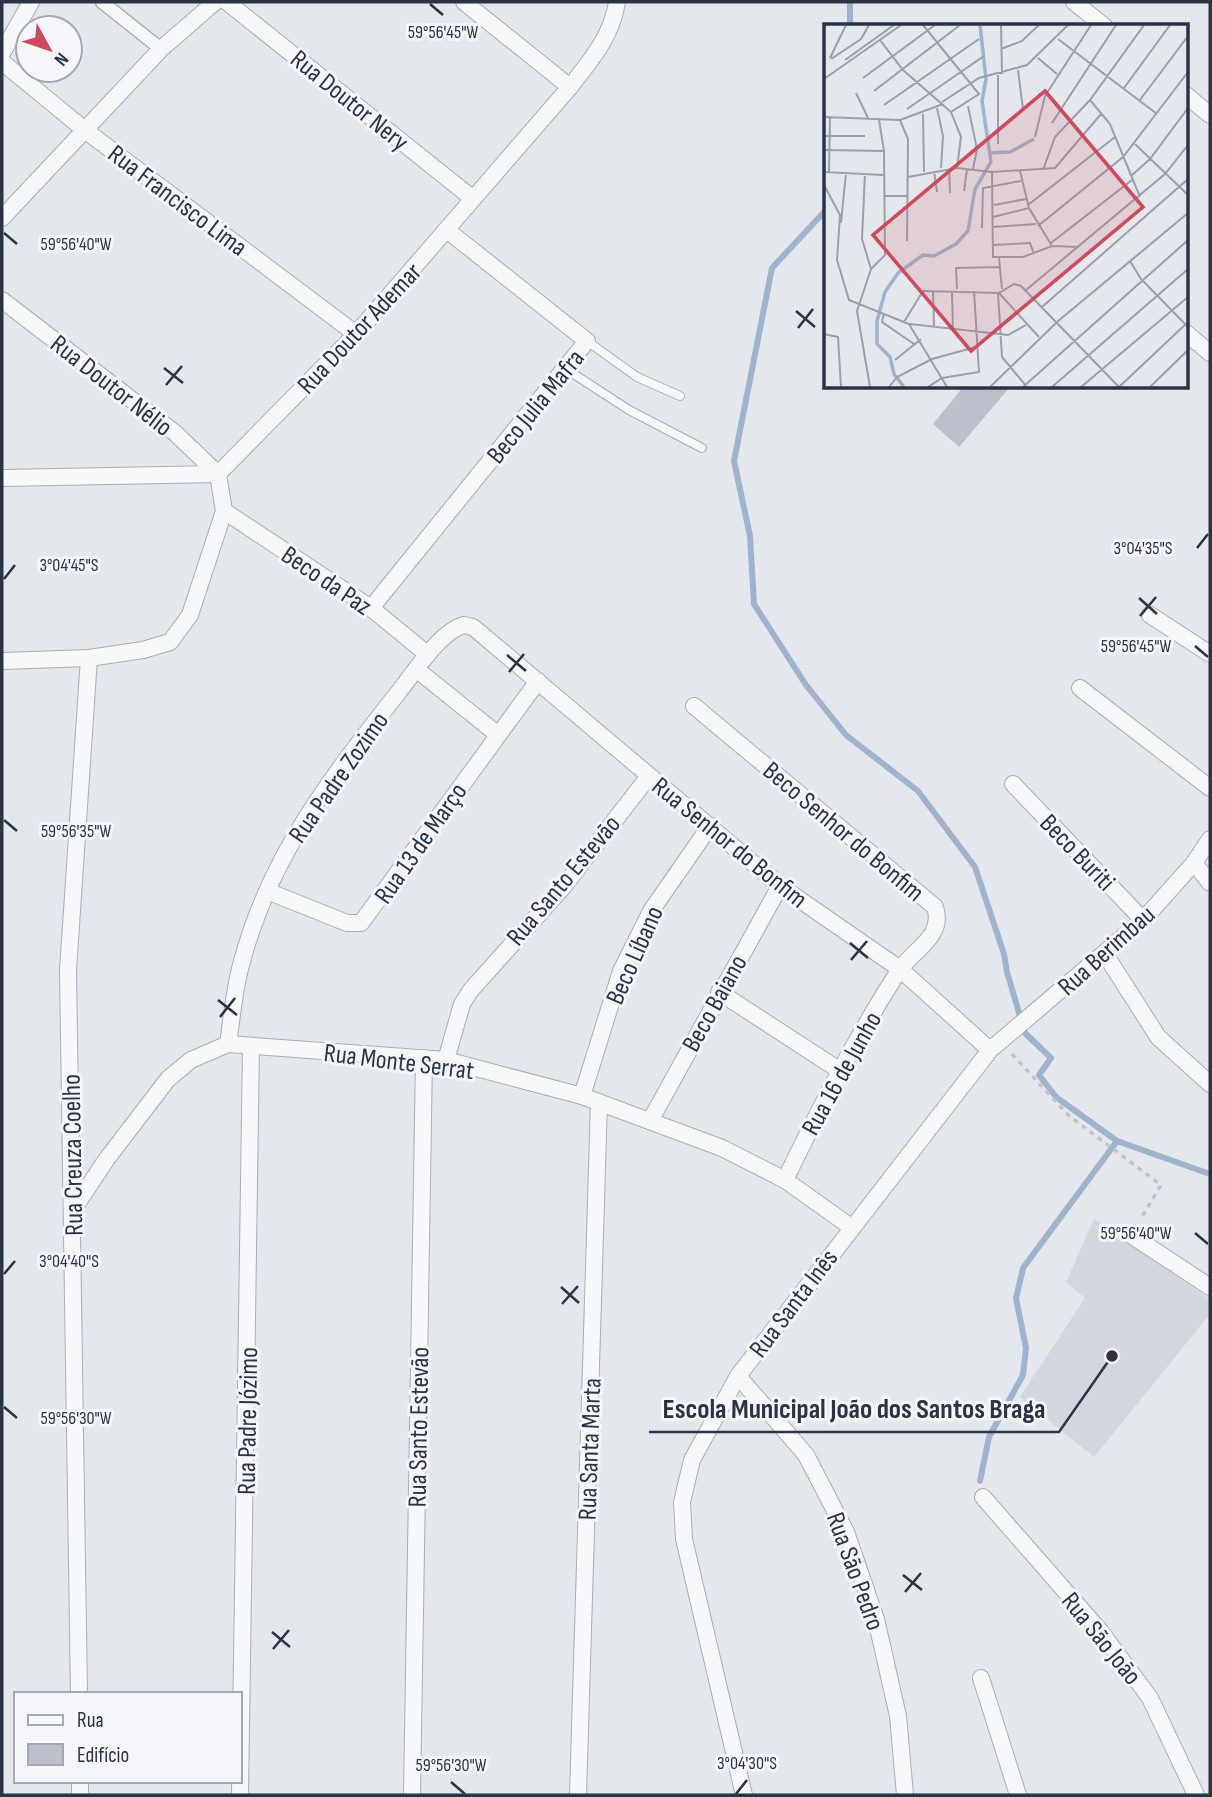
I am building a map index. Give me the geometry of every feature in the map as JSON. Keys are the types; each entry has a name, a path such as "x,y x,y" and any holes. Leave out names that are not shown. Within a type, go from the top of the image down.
{"street":[{"path":"2,53 31,2"},
{"path":"102,2 161,50"},
{"path":"2,218 161,50 215,2"},
{"name":"Rua Doutor Nery","path":"227,2 472,198"},
{"path":"464,2 570,87"},
{"name":"Rua Doutor Ademar","path":"218,474 356,334 448,232 472,198 595,55 614,23 617,2"},
{"path":"1074,2 1102,24"},
{"name":"Rua Francisco Lima","path":"2,62 86,131 356,334"},
{"path":"1188,97 1210,115"},
{"name":"Beco Julia Mafra","path":"370,608 587,341 448,232"},
{"name":"Rua Doutor Nélio","path":"2,300 175,433 218,474"},
{"path":"1188,335 1210,354"},
{"path":"2,478 218,474 224,511 190,615 181,631 170,642 158,647 89,658 2,661"},
{"name":"Beco da Paz","path":"224,511 370,608 427,654"},
{"path":"1150,615 1210,654"},
{"name":"Rua Padre Zozimo","path":"228,1044 240,967 267,891 309,809 427,654 456,628 464,625 473,627"},
{"name":"Rua Senhor do Bonfim","path":"473,627 780,886 900,968 996,1046"},
{"name":"Rua Creuza Coelho","path":"79,1692 68,970 89,658"},
{"path":"416,669 497,734"},
{"name":"Rua 13 de Março","path":"267,891 346,923 361,923 538,681"},
{"path":"1080,688 1210,788"},
{"name":"Beco Senhor do Bonfim","path":"694,706 934,907 939,923 935,931 900,968"},
{"name":"Rua Santo Estevão","path":"446,1060 462,1004 471,990 564,886 649,776"},
{"name":"Beco Buriti","path":"1013,784 1143,920"},
{"name":"Beco Líbano","path":"582,1096 621,971 651,911 710,826"},
{"name":"Rua Berimbau","path":"996,1046 1143,920 1194,863 1210,839"},
{"path":"1194,863 1210,883"},
{"name":"Beco Baiano","path":"650,1121 780,886"},
{"path":"1105,954 1158,1037 1210,1084"},
{"name":"Rua 16 de Junho","path":"785,1180 839,1070 900,968"},
{"path":"719,992 839,1070"},
{"name":"Rua Monte Serrat","path":"73,1210 113,1150 168,1079 199,1055 228,1044 446,1060 582,1096 722,1148 785,1180 851,1227"},
{"name":"Rua Padre Józimo","path":"242,1692 251,1046"},
{"name":"Rua Santa Inês","path":"744,1795 684,1539 682,1502 692,1460 738,1376 851,1227 996,1046"},
{"name":"Rua Santo Estevão","path":"412,1795 424,1058"},
{"name":"Rua Santa Marta","path":"578,1795 599,1102"},
{"path":"1131,1235 1210,1287"},
{"name":"Rua São Pedro","path":"738,1376 806,1455 846,1532 876,1619 898,1716 905,1795"},
{"name":"Rua São João","path":"984,1497 1101,1632 1150,1698 1196,1795"},
{"path":"981,1678 1018,1795"}],"lane":[{"path":"587,341 637,377 680,396"},
{"path":"566,369 629,410 702,448"}],"path":[{"path":"996,1046 1068,1115 1161,1185 1131,1235"}],"shaded area":[{"path":"1094,1219 1210,1299 1210,1314 1094,1457 1020,1397 1085,1298 1066,1282"}],"building":[{"path":"962,388 1009,388 959,447 933,424"}],"waterway":[{"path":"850,2 850,24"},
{"path":"824,212 772,268 734,461 750,536 754,604 806,685 846,735 918,791 975,867 1004,954 1025,1033 1051,1058 1039,1075 1056,1097 1117,1141 1210,1174"},
{"path":"980,1481 989,1437 1023,1375 1026,1348 1016,1298 1023,1268 1117,1141"}],"place":[{"name":"Escola Municipal João dos Santos Braga","path":"1112,1356"}]}
